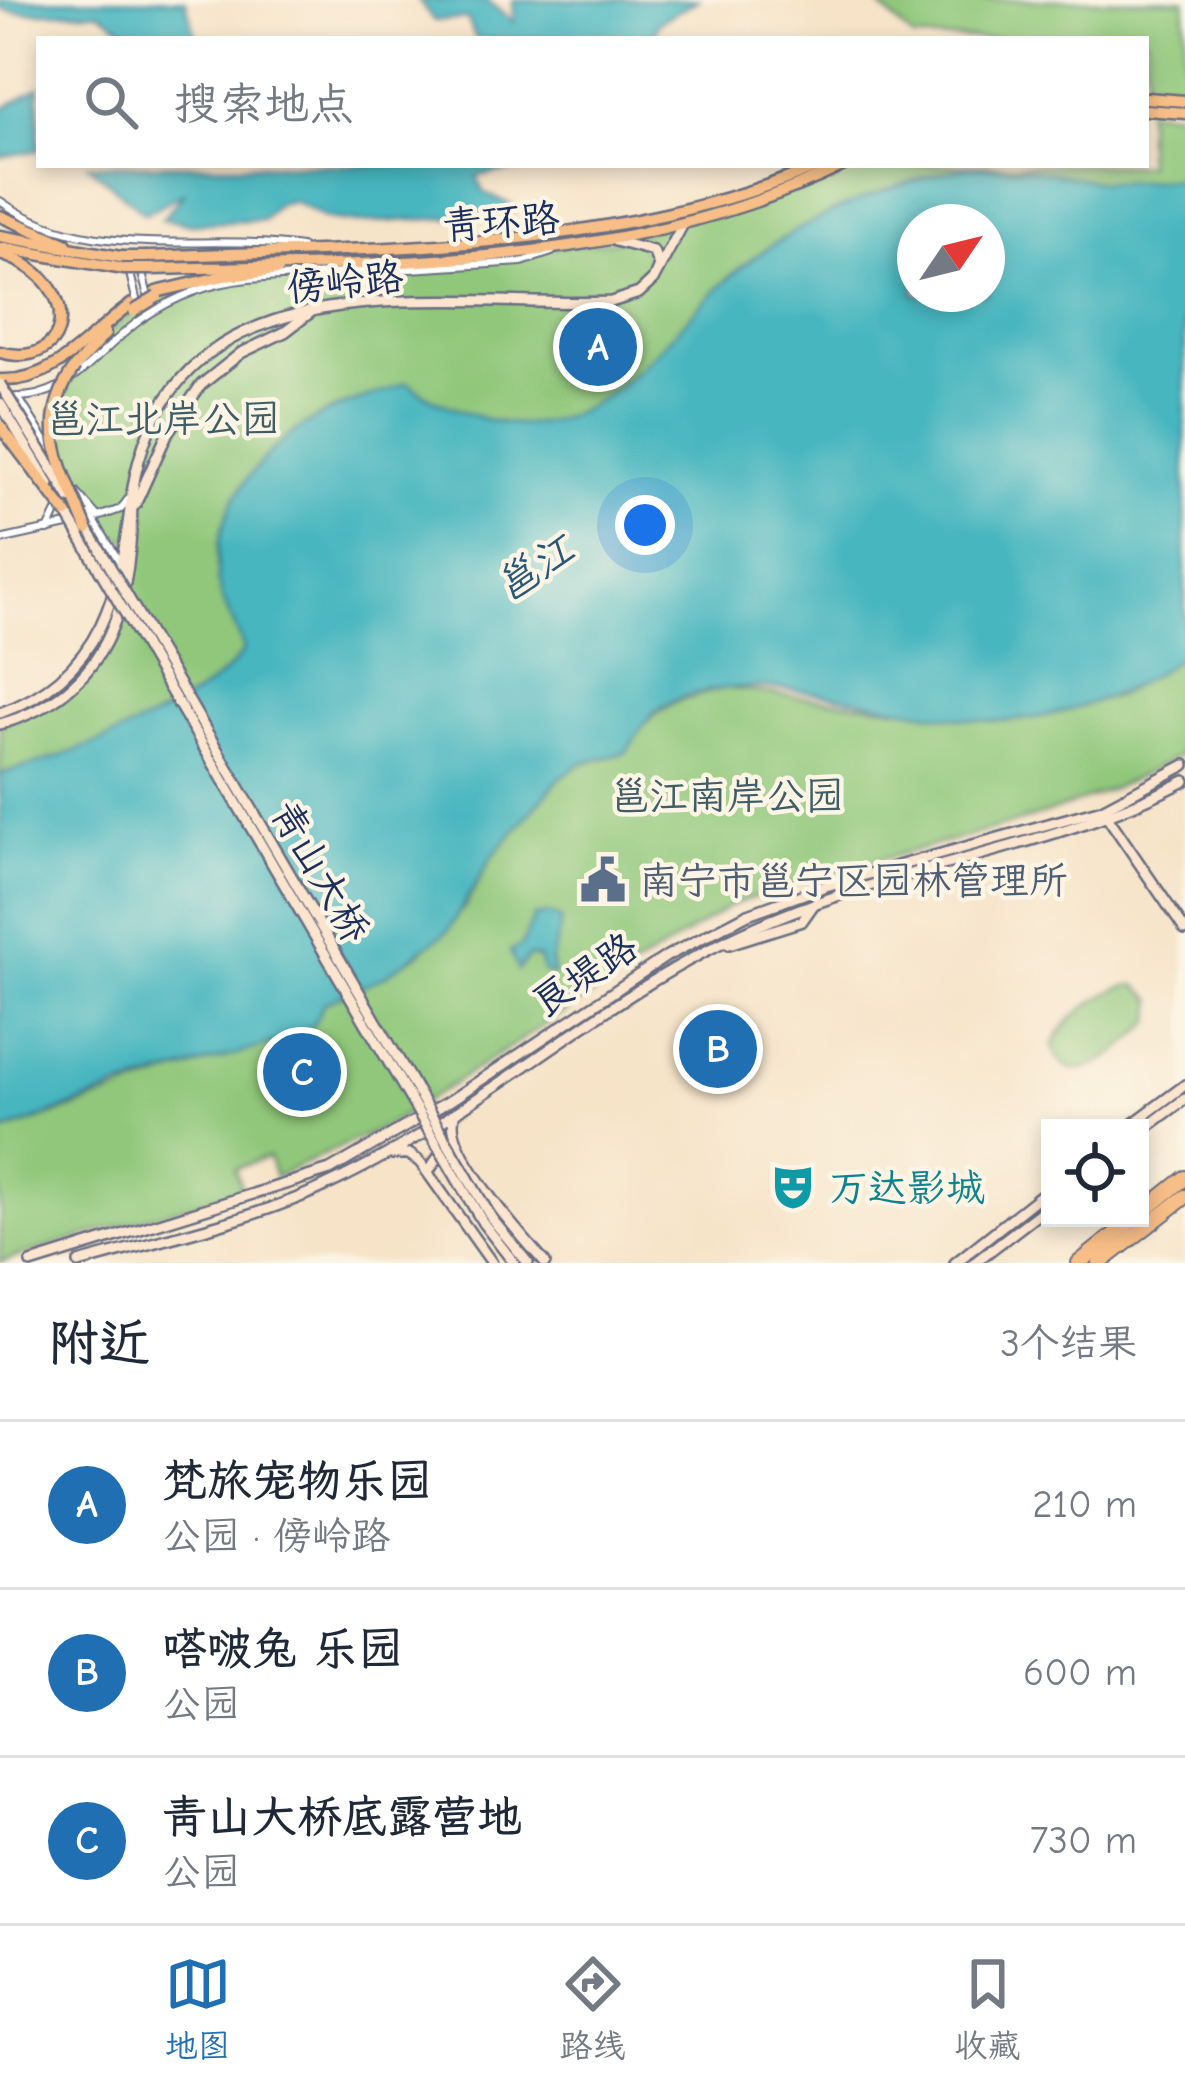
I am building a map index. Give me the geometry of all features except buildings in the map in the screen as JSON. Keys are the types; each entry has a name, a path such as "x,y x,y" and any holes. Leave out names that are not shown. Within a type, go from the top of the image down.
{"highway":[{"path":"1149,1207 1185,1178"},
{"path":"1100,1263 1185,1197"},
{"path":"1078,1263 1124,1227"}],"main road":[{"path":"1149,98 1185,100"},
{"path":"1149,110 1185,113"},
{"name":"青环路","path":"148,263 316,249 502,242 621,228 811,168"},
{"name":"青环路","path":"148,263 382,259 566,248 615,241 690,219 835,168"},
{"path":"0,216 122,263"},
{"path":"653,280 676,230 690,219"},
{"path":"0,236 104,256"},
{"path":"615,241 653,250 659,266 653,280"},
{"path":"0,251 148,263"},
{"path":"0,251 40,272 56,291 61,310 54,336 42,348 23,355 0,352"},
{"path":"92,521 0,382 24,380 50,369 158,299 210,276 382,259"},
{"name":"傍岭路","path":"0,713 46,690 77,662 113,600 123,567 131,493 153,423 194,367 256,325 322,306 611,302 639,293 653,280"},
{"path":"132,541 138,494 190,398 226,363 322,306"},
{"path":"96,554 92,521 55,457 51,433 56,399 75,367 134,313"},
{"path":"0,403 65,515"},
{"path":"0,426 96,554"},
{"name":"傍岭路","path":"0,724 52,699 99,654 117,620 130,576 131,493"},
{"name":"青山大桥","path":"96,554 488,1221"},
{"name":"良堤路","path":"79,1263 267,1208 335,1182 458,1108 667,956 748,914 826,886 1102,809 1185,765"},
{"name":"良堤路","path":"31,1263 330,1170 712,948 814,904 1109,819 1185,781"},
{"path":"1109,819 1185,930"},
{"path":"1139,1119 1185,1085"},
{"path":"1149,1125 1185,1099"},
{"path":"458,1108 452,1128 464,1155 545,1263"},
{"path":"428,1172 441,1153 464,1155"},
{"path":"386,1154 409,1154 428,1172 492,1263"},
{"path":"955,1263 1041,1195"},
{"path":"974,1263 1041,1211"},
{"path":"488,1221 514,1263"},
{"path":"488,1221 528,1263"}],"street":[{"path":"0,201 52,230 115,240 316,249"},
{"path":"115,240 125,254 139,311 134,313"},
{"path":"147,242 137,255 150,303 237,280 521,262 566,248"},
{"path":"0,403 43,394 74,381 134,313 158,299"},
{"path":"18,398 123,567"},
{"path":"65,515 92,521 121,509 131,493"},
{"path":"0,540 43,534 65,515"},
{"path":"43,534 65,515"},
{"path":"65,515 113,600"}],"green space":[{"path":"874,0 1185,0 1185,86 1149,82 1149,36 911,36"},
{"name":"邕江北岸公园","path":"1149,110 1185,113 1185,179 1112,182 968,169 921,178 804,226 741,267 622,383 590,406 555,420 516,424 472,415 407,383 312,421 289,436 249,476 224,525 218,580 244,649 227,670 169,710 134,727 0,774 0,724 70,686 110,635 132,541 87,529 65,477 54,407 98,340 134,311 174,290 253,274 615,241 835,168 1149,168"},
{"name":"邕江南岸公园","path":"1185,652 1185,752 1132,780 1019,822 844,869 730,906 390,1124 275,1177 268,1157 235,1169 242,1189 0,1262 0,1133 263,1043 282,1044 312,1025 324,1003 417,956 464,908 492,857 560,778 582,763 625,753 645,723 673,703 725,688 1007,721 1118,696"},
{"path":"1136,985 1154,1000 1152,1021 1100,1063 1073,1069 1061,1062 1053,1048 1064,1027 1100,998"}],"water":[{"path":"0,0 185,0 196,36 135,36 99,12 0,9"},
{"path":"418,0 486,0 514,22 513,0 698,0 659,22 653,36 475,36 467,19 434,21"},
{"path":"36,89 36,151 0,157 0,111"},
{"path":"91,168 529,168 477,176 483,192 512,205 514,212 504,215 358,223 327,219 293,201 278,204 263,220 192,224 162,219 185,192 145,214"},
{"name":"邕江","path":"963,168 1024,168 1101,182 1185,179 1185,652 1120,692 1067,711 1015,720 954,717 773,688 730,688 691,695 653,714 625,753 582,763 560,778 492,857 448,931 385,976 324,1003 313,1025 296,1037 117,1089 0,1133 0,774 134,727 169,710 227,670 244,649 219,588 218,551 235,499 268,455 312,421 407,382 430,398 472,415 516,424 555,420 590,405 623,383 742,267 793,233 849,205"},
{"path":"548,914 562,920 551,962 554,975 544,972 539,958 529,956 518,970 510,951 522,945 534,916"}],"place":[{"name":"梵旅宠物乐园","path":"598,347"},
{"name":"南宁市邕宁区园林管理所","path":"603,880"},
{"name":"嗒啵兔 乐园","path":"718,1049"},
{"name":"青山大桥底露营地","path":"302,1072"},
{"name":"万达影城","path":"793,1187"}]}
